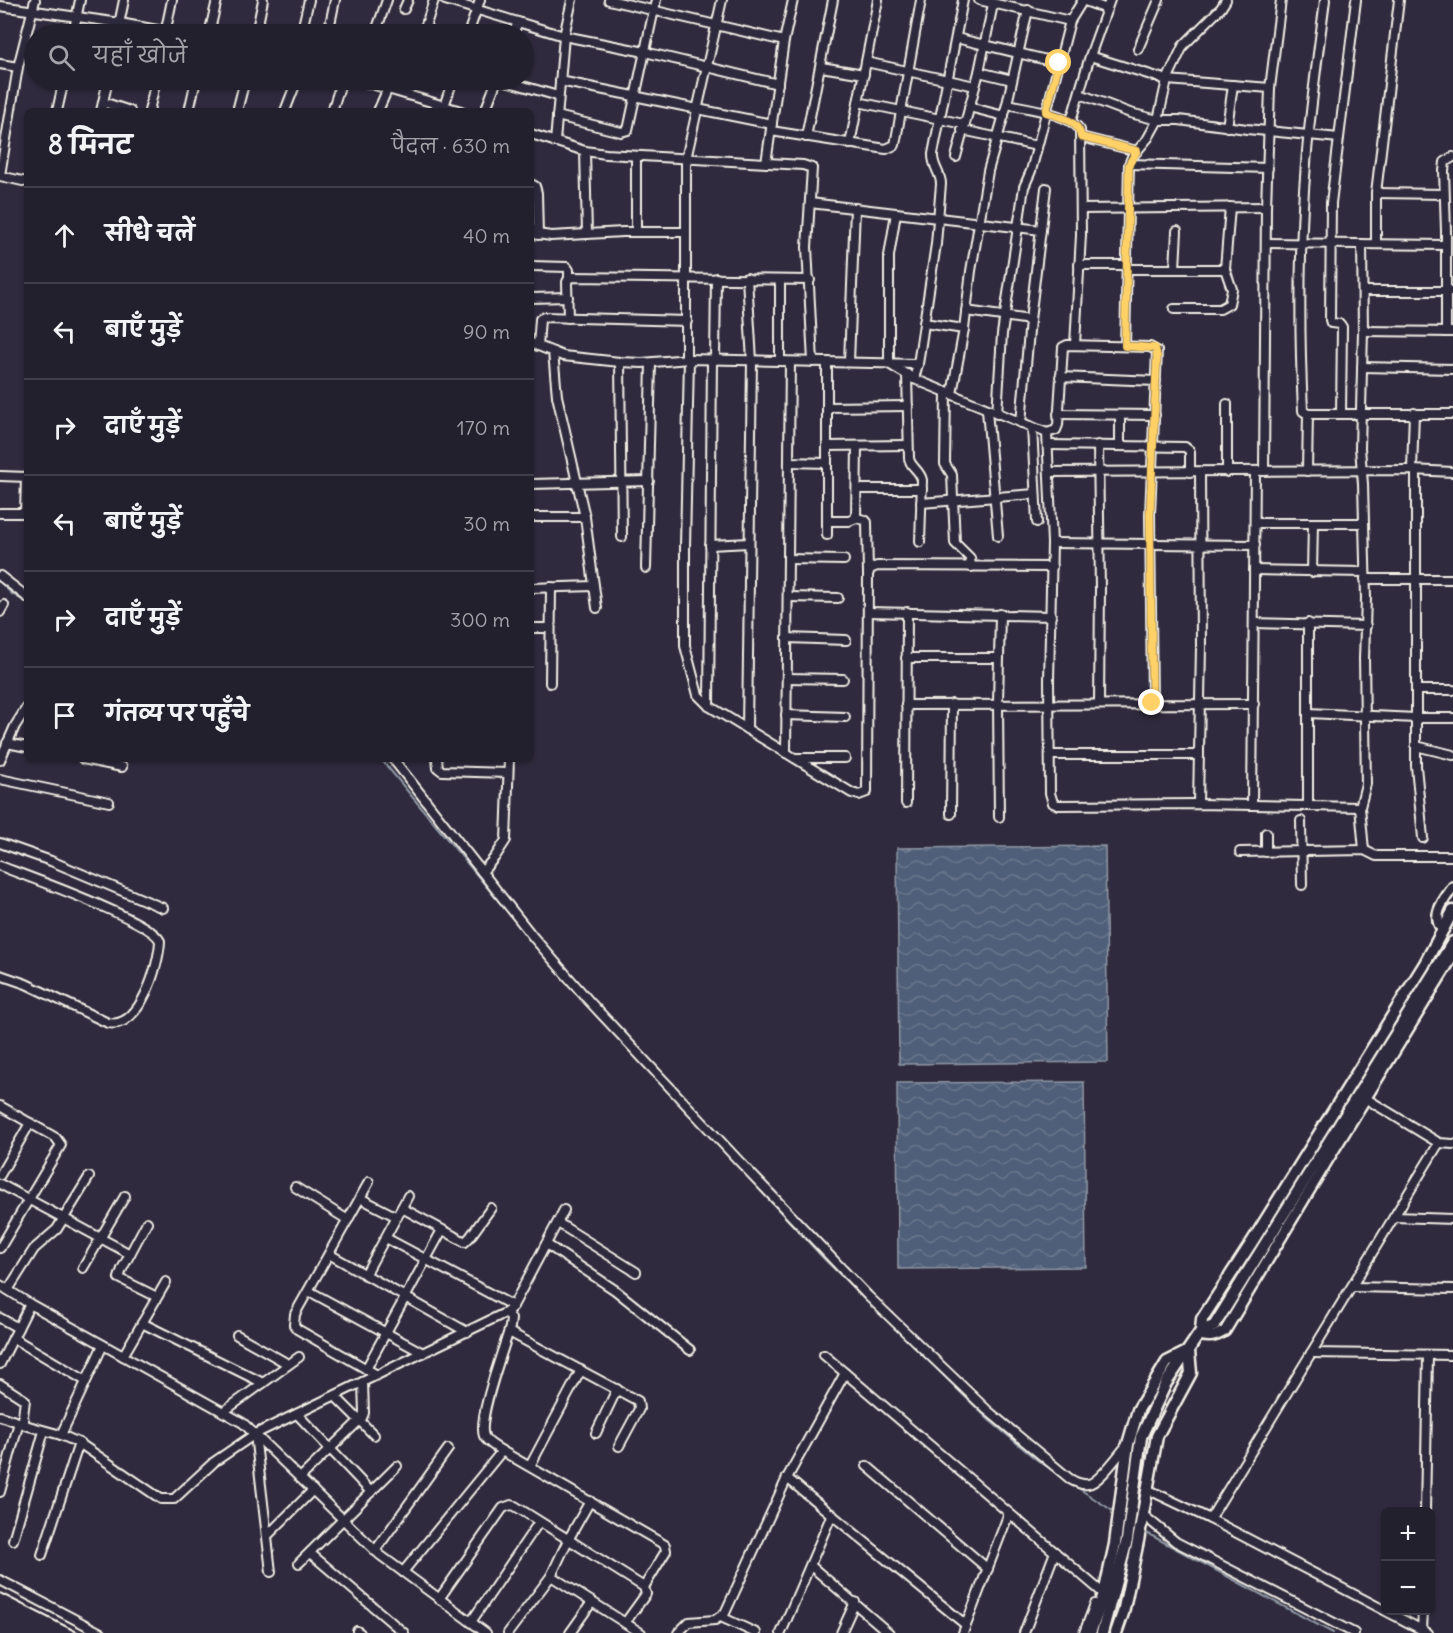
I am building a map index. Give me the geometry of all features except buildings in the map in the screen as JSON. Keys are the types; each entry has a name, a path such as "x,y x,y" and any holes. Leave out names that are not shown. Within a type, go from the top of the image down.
{"main road":[{"path":"1102,1633 1127,1540 1141,1437 1168,1380 1200,1333 1202,1319 1424,965 1453,911"},
{"path":"1200,1333 1214,1326 1453,942"},
{"path":"1090,1633 1118,1528 1128,1444 1138,1410 1167,1362 1189,1351"},
{"path":"1116,1633 1123,1613 1138,1541 1157,1436 1191,1373 1189,1351"}],"street":[{"path":"29,24 35,0"},
{"path":"76,24 80,0"},
{"path":"120,22 124,0"},
{"path":"168,24 172,0"},
{"path":"212,24 218,0"},
{"path":"258,24 263,0"},
{"path":"303,24 309,0"},
{"path":"330,24 335,0"},
{"path":"379,24 387,0"},
{"path":"404,9 408,0"},
{"path":"426,24 434,0"},
{"path":"446,0 525,24"},
{"path":"472,24 480,0"},
{"path":"555,142 564,36 572,0"},
{"path":"609,0 784,41"},
{"path":"557,116 625,132 629,126 636,97 656,0"},
{"path":"722,0 686,159 688,278 685,646 698,695 709,706 852,793 859,795 867,792 867,522 856,518 849,521 827,521"},
{"path":"766,163 784,41 793,0"},
{"path":"806,137 833,0"},
{"path":"850,144 878,0"},
{"path":"560,81 699,109 806,137 886,149 892,147 901,110 921,0"},
{"path":"920,542 921,474 909,463 910,377 918,364 936,244 941,177 934,166 933,154 963,0"},
{"path":"979,0 1070,21"},
{"path":"997,414 1005,317 1024,188 1031,171 1074,11 1082,0 1107,9"},
{"path":"1071,122 1090,56 1110,0"},
{"path":"1138,49 1159,0"},
{"path":"1125,346 1129,164 1158,120 1167,80 1183,46 1227,0"},
{"path":"1264,471 1266,207 1270,88 1281,0"},
{"path":"1324,0 1308,135 1302,244 1300,359 1303,411 1308,414 1453,414"},
{"path":"1341,414 1342,327 1340,324 1331,323 1330,320 1330,243 1332,203 1356,0"},
{"path":"1376,243 1376,193 1399,0"},
{"path":"956,157 979,72 993,4"},
{"path":"0,6 128,24"},
{"path":"971,567 969,558 955,543 951,475 945,464 949,392 964,329 988,171 1007,104 1028,10"},
{"path":"534,27 564,36 645,52 778,84"},
{"path":"956,38 1059,63"},
{"path":"24,43 0,176 24,181"},
{"path":"1090,56 1167,80 1270,88"},
{"path":"866,62 975,86"},
{"path":"0,64 18,67"},
{"path":"821,68 864,74"},
{"path":"979,72 1012,80"},
{"path":"1227,127 1233,85"},
{"path":"534,89 558,96"},
{"path":"58,108 62,90"},
{"path":"102,107 106,90"},
{"path":"150,108 154,90"},
{"path":"190,108 194,90"},
{"path":"238,108 242,90"},
{"path":"286,108 293,90"},
{"path":"333,108 339,90"},
{"path":"379,108 387,90"},
{"path":"394,90 450,108"},
{"path":"444,106 450,90"},
{"path":"486,108 493,90"},
{"path":"1080,94 1130,113 1158,120 1179,120 1339,138"},
{"path":"858,102 940,119 1037,146"},
{"path":"1007,104 1046,112 1071,122 1080,130 1079,265 1075,345"},
{"path":"969,106 1004,116"},
{"path":"534,135 585,151 636,157 803,165 812,168 807,247 813,362"},
{"path":"1081,137 1137,151"},
{"path":"585,151 587,234"},
{"path":"636,157 636,232"},
{"path":"1363,331 1450,332 1446,245 1450,231 1444,194 1445,162 1453,157"},
{"path":"1129,164 1268,168"},
{"path":"534,186 537,193 535,234 686,232"},
{"path":"1021,423 1030,320 1046,188"},
{"path":"1376,193 1444,194"},
{"path":"810,203 1041,230"},
{"path":"1174,309 1221,309 1226,307 1232,297 1232,289 1225,269 1230,207"},
{"path":"1080,209 1266,207"},
{"path":"849,362 855,208"},
{"path":"889,364 890,256 896,213"},
{"path":"1175,268 1177,231"},
{"path":"1266,243 1446,245"},
{"path":"1362,244 1363,331 1360,448 1366,626 1364,659 1366,784 1360,807 1364,850"},
{"path":"1079,265 1225,269"},
{"path":"534,266 567,267 569,270 568,318"},
{"path":"569,278 810,280"},
{"path":"709,706 716,278"},
{"path":"747,278 752,361 747,729"},
{"path":"780,280 780,362"},
{"path":"1363,291 1449,291"},
{"path":"534,298 568,297"},
{"path":"966,310 1030,320"},
{"path":"687,321 544,317 540,319 534,345 574,359 620,362 651,363 687,359 918,364"},
{"path":"924,323 964,329"},
{"path":"889,364 910,377 1047,433 1056,430 1063,347 1075,345 1155,348 1157,356 1150,543 1152,703"},
{"path":"553,351 557,396 579,484 597,608"},
{"path":"620,362 622,537"},
{"path":"786,753 790,362"},
{"path":"827,362 827,535"},
{"path":"646,568 651,363"},
{"path":"1362,367 1453,369"},
{"path":"1060,377 1156,381"},
{"path":"1227,404 1227,472"},
{"path":"827,407 908,406"},
{"path":"987,410 998,536"},
{"path":"1414,413 1417,579 1416,746 1423,838"},
{"path":"1058,414 1155,415"},
{"path":"1307,471 1308,414"},
{"path":"1120,415 1120,446"},
{"path":"1032,427 1037,522"},
{"path":"1047,433 1052,543 1049,703 1051,800 1058,805 1198,804 1360,807"},
{"path":"827,446 908,445"},
{"path":"1048,445 1185,447 1188,448 1190,472"},
{"path":"1098,445 1100,472 1099,703"},
{"path":"856,518 857,446"},
{"path":"789,462 827,463"},
{"path":"1252,805 1255,471"},
{"path":"1050,472 1453,472"},
{"path":"1198,804 1201,704 1200,472"},
{"path":"0,476 24,477"},
{"path":"534,484 649,481"},
{"path":"857,489 921,489"},
{"path":"921,503 1035,494"},
{"path":"0,513 24,513"},
{"path":"534,518 585,517"},
{"path":"1255,523 1364,524"},
{"path":"1312,572 1313,523"},
{"path":"710,544 749,543"},
{"path":"1052,543 1255,545"},
{"path":"788,559 844,560"},
{"path":"868,575 870,569 877,566 1052,567"},
{"path":"1254,570 1453,579"},
{"path":"0,576 24,595"},
{"path":"534,588 594,586"},
{"path":"550,682 551,587"},
{"path":"788,597 838,598"},
{"path":"868,612 1051,616"},
{"path":"906,803 907,612"},
{"path":"999,817 1000,614"},
{"path":"1255,623 1366,626"},
{"path":"1308,623 1308,806"},
{"path":"534,628 550,628"},
{"path":"787,638 846,640"},
{"path":"906,658 999,658"},
{"path":"787,678 843,678"},
{"path":"1417,690 1453,690"},
{"path":"951,814 952,704"},
{"path":"906,705 1254,704"},
{"path":"0,760 24,714"},
{"path":"1308,714 1453,718"},
{"path":"786,715 845,717"},
{"path":"7,743 24,746"},
{"path":"1416,746 1453,756"},
{"path":"1050,755 1199,755"},
{"path":"794,758 845,758"},
{"path":"98,762 122,767"},
{"path":"395,762 534,938 589,1001 868,1296 987,1410 1070,1479 1080,1484 1090,1484 1099,1478 1128,1444"},
{"path":"438,762 438,768 442,771 508,773"},
{"path":"482,872 506,840 509,762"},
{"path":"0,779 109,802"},
{"path":"1301,820 1302,885"},
{"path":"1266,833 1266,852"},
{"path":"0,843 51,861 163,908"},
{"path":"1240,852 1364,850 1376,856 1453,856"},
{"path":"0,866 114,912 151,930 160,941 156,968 150,985 129,1017 118,1024 108,1023 26,984 0,975"},
{"path":"1443,930 1437,924 1437,915 1453,887"},
{"path":"1200,1333 1208,1337 1217,1336 1225,1331 1453,956"},
{"path":"1365,1098 1439,1143 1453,1144"},
{"path":"0,1106 56,1138 61,1145 0,1248"},
{"path":"0,1175 30,1123"},
{"path":"1210,1519 1439,1143"},
{"path":"8,1290 34,1249 53,1233 64,1219 89,1177"},
{"path":"369,1182 295,1314 294,1325 297,1329 377,1376"},
{"path":"0,1184 130,1254"},
{"path":"295,1187 348,1220"},
{"path":"82,1268 126,1196"},
{"path":"365,1275 408,1196"},
{"path":"360,1198 398,1217"},
{"path":"402,1208 461,1241 468,1241 491,1208"},
{"path":"0,1416 79,1443 161,1498 174,1499 214,1462 255,1434 510,1309 564,1210"},
{"path":"1394,1217 1453,1219"},
{"path":"147,1221 119,1278 157,1297"},
{"path":"558,1222 636,1272"},
{"path":"366,1370 442,1230"},
{"path":"386,1238 510,1309"},
{"path":"546,1244 615,1290 690,1350"},
{"path":"329,1254 467,1332"},
{"path":"123,1356 166,1282"},
{"path":"0,1285 243,1423 375,1551 486,1633"},
{"path":"1352,1287 1453,1289"},
{"path":"309,1291 423,1353"},
{"path":"0,1364 30,1304"},
{"path":"510,1309 509,1332 485,1409 483,1429 485,1438 502,1451 667,1547 644,1587"},
{"path":"0,1318 18,1328"},
{"path":"142,1323 263,1383"},
{"path":"509,1332 638,1401 640,1405 619,1446"},
{"path":"237,1335 288,1364"},
{"path":"13,1338 86,1381"},
{"path":"61,1435 103,1345"},
{"path":"1311,1353 1453,1355"},
{"path":"824,1355 1102,1593 1084,1633"},
{"path":"1425,1507 1428,1355"},
{"path":"223,1412 299,1357"},
{"path":"530,1466 581,1370"},
{"path":"678,1633 689,1622 715,1620 722,1617 787,1478 844,1373"},
{"path":"300,1478 364,1413 363,1382"},
{"path":"0,1384 25,1400 22,1424 0,1492"},
{"path":"596,1433 617,1389"},
{"path":"335,1396 374,1435"},
{"path":"297,1414 371,1492"},
{"path":"13,1540 44,1431"},
{"path":"255,1434 271,1572"},
{"path":"42,1555 79,1443"},
{"path":"375,1551 448,1449"},
{"path":"403,1572 502,1451"},
{"path":"298,1563 397,1466"},
{"path":"867,1466 988,1569"},
{"path":"787,1478 965,1629 1010,1513"},
{"path":"1147,1489 1210,1519 1425,1632"},
{"path":"267,1536 313,1490"},
{"path":"508,1633 551,1576 590,1501"},
{"path":"440,1599 503,1508 511,1505 644,1587 646,1594 625,1623"},
{"path":"781,1633 832,1514"},
{"path":"1142,1516 1176,1542 1354,1633"},
{"path":"471,1622 540,1522"},
{"path":"310,1552 404,1633"},
{"path":"1023,1633 1055,1552"},
{"path":"811,1566 889,1633"},
{"path":"551,1576 625,1623 635,1632"},
{"path":"0,1581 101,1633"},
{"path":"570,1633 592,1602"},
{"path":"841,1633 855,1602"},
{"path":"1423,1615 1425,1632"},
{"path":"722,1617 756,1633"}],"water":[{"path":"1105,846 1108,1062 899,1064 897,848"},
{"path":"1084,1082 1086,1267 898,1269 897,1083"}],"waterway":[{"path":"0,582 12,594 24,601"},
{"path":"383,762 528,937"},
{"path":"534,944 570,984"},
{"path":"673,1096 825,1260 989,1420 1037,1460 1061,1476"},
{"path":"1075,1486 1116,1513"},
{"path":"1143,1531 1333,1633"}],"railway":[{"path":"0,1593 79,1633"}],"route":[{"path":"1059,63 1046,112 1077,125 1081,137 1137,151 1129,164 1125,346 1150,347 1157,351 1150,514 1152,703"}]}
